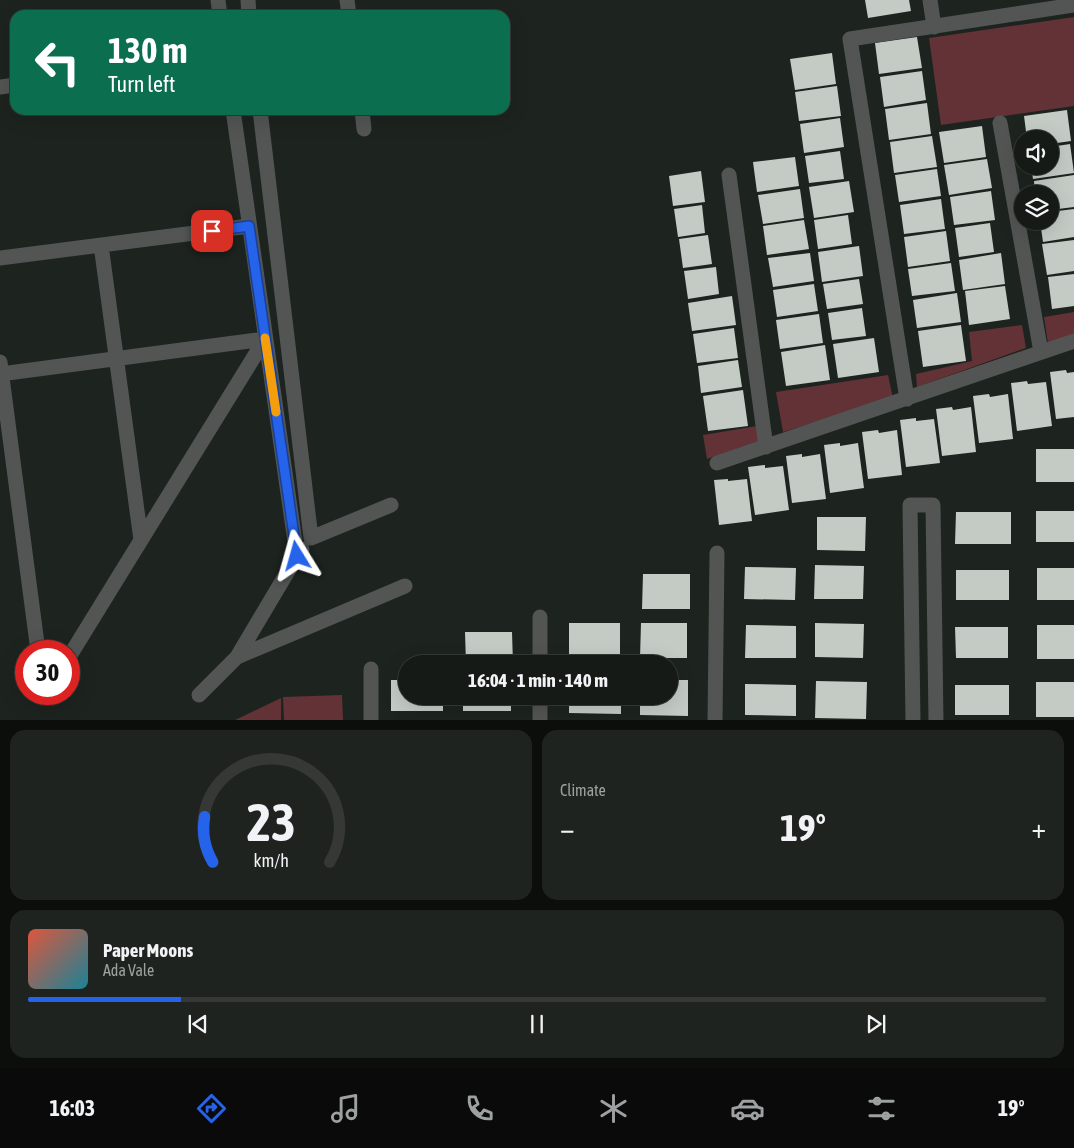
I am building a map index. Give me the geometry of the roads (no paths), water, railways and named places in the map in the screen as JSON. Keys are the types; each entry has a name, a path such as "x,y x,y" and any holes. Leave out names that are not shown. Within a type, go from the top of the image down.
{"street":[{"path":"930,0 934,27"},
{"path":"907,399 850,39 934,27 1070,3"},
{"path":"233,115 297,556"},
{"path":"261,115 311,538"},
{"path":"363,115 364,129"},
{"path":"1000,124 1041,352"},
{"path":"730,175 766,447"},
{"path":"0,258 249,226"},
{"path":"101,245 141,540"},
{"path":"37,640 0,370 116,358 265,339"},
{"path":"79,640 265,339"},
{"path":"717,463 1074,342"},
{"path":"199,695 237,657 297,556 311,538 391,505"},
{"path":"913,720 910,505 933,505 936,720"},
{"path":"715,720 717,553"},
{"path":"237,657 405,586"},
{"path":"540,617 540,655"},
{"path":"370,720 371,669"},
{"path":"540,705 540,720"}]}
